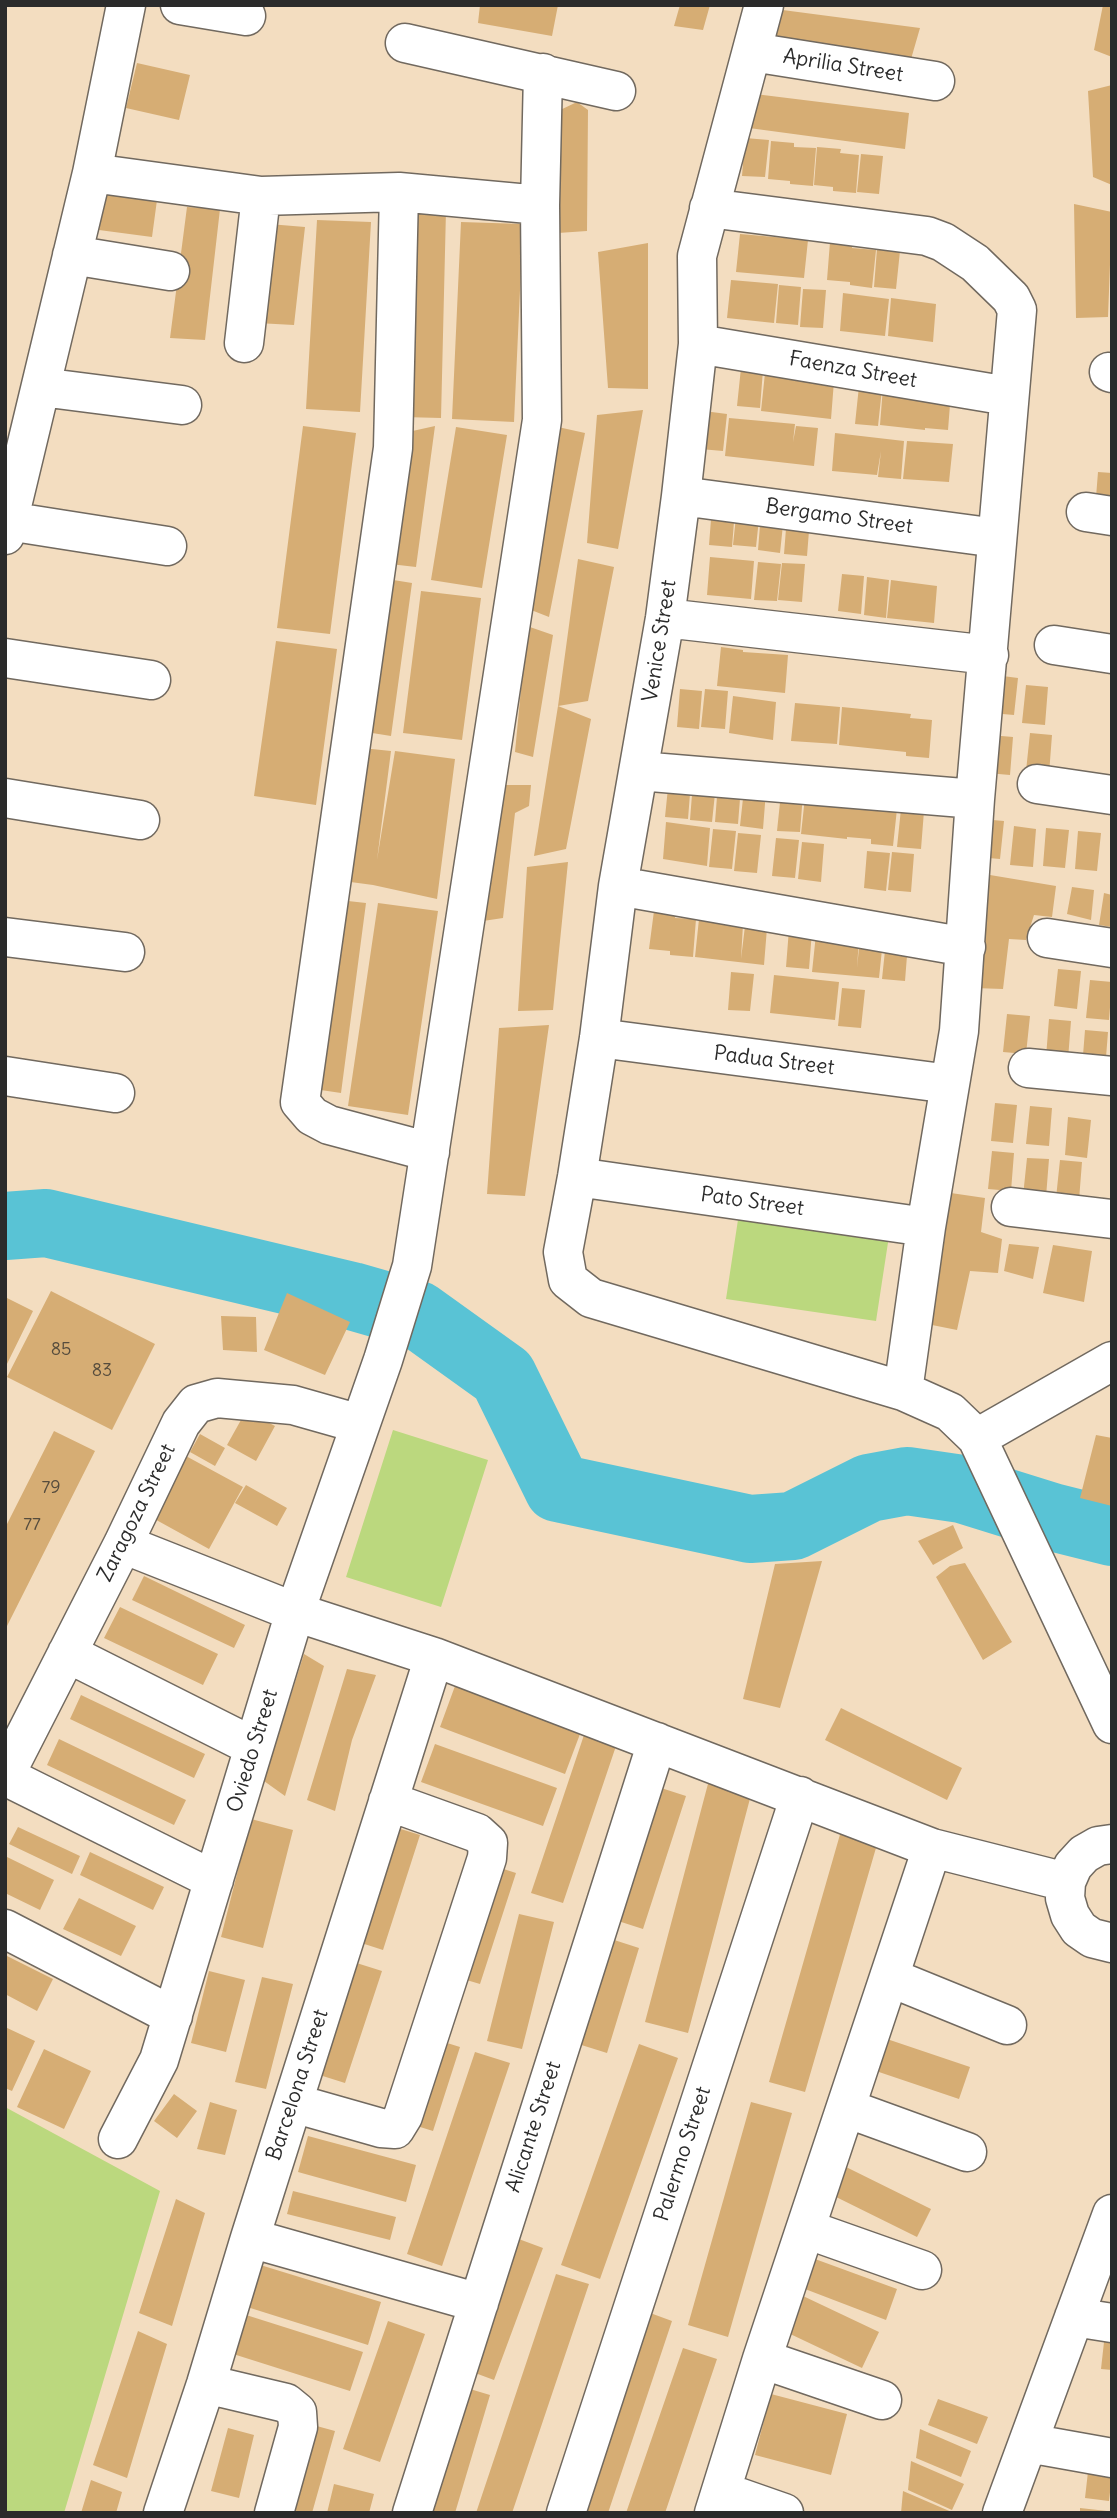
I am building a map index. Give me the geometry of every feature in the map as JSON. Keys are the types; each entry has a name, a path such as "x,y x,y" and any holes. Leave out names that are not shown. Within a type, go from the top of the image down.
{"street":[{"path":"126,5 92,173 7,528 167,546"},
{"path":"180,5 246,16"},
{"name":"Venice Street","path":"764,5 697,256 698,344 665,618 618,886 598,1038 563,1252 568,1280 591,1298 902,1391"},
{"path":"405,43 616,91"},
{"name":"Aprilia Street","path":"752,52 935,80"},
{"name":"Oviedo Street","path":"118,2139 159,2060 295,1612 383,1360 412,1266 542,420 540,205 543,74"},
{"path":"92,173 261,196 399,192 540,205"},
{"path":"399,192 393,448 300,1102 312,1116 329,1125 430,1152"},
{"path":"244,343 261,196"},
{"path":"709,208 927,236 943,242 975,263 1011,298 1017,310 975,799 959,1031 902,1391 950,1412 977,1438 1112,1724"},
{"path":"72,256 170,271"},
{"name":"Faenza Street","path":"698,344 1008,396"},
{"path":"41,387 182,405"},
{"name":"Bergamo Street","path":"681,496 997,538"},
{"path":"665,618 989,655"},
{"path":"1054,645 1112,654"},
{"path":"5,658 151,680"},
{"path":"639,771 975,799"},
{"path":"1037,784 1112,795"},
{"path":"5,798 140,820"},
{"path":"618,886 966,947"},
{"path":"5,937 125,953"},
{"path":"1047,938 1112,948"},
{"name":"Padua Street","path":"598,1038 950,1084"},
{"path":"1028,1068 1112,1076"},
{"path":"5,1076 115,1093"},
{"name":"Pato Street","path":"577,1177 926,1227"},
{"path":"1011,1207 1112,1219"},
{"path":"977,1438 1112,1361"},
{"name":"Zaragoza Street","path":"5,1775 123,1544 181,1423 196,1404 218,1398 293,1405 360,1424"},
{"path":"123,1544 295,1612 433,1657 932,1847 1066,1882"},
{"path":"67,1653 254,1747"},
{"name":"Barcelona Street","path":"163,2513 206,2384 433,1657"},
{"name":"Alicante Street","path":"412,2513 657,1742"},
{"path":"5,1775 214,1880"},
{"name":"Palermo Street","path":"566,2513 800,1796"},
{"path":"293,2103 381,2128 395,2129 403,2116 487,1858 488,1843 477,1833 388,1801"},
{"path":"1112,1844 1098,1846 1084,1854 1073,1866 1066,1882 1065,1898 1070,1915 1079,1928 1092,1938 1112,1943"},
{"path":"784,2513 717,2502 932,1847"},
{"path":"5,1929 173,2016"},
{"path":"889,1977 1007,2025"},
{"path":"846,2108 967,2152"},
{"path":"1002,2513 1112,2214"},
{"path":"806,2229 922,2270"},
{"path":"250,2238 479,2303"},
{"path":"1074,2317 1112,2323"},
{"path":"762,2359 882,2400"},
{"path":"206,2384 286,2403 297,2412 299,2427 274,2513"},
{"path":"1028,2443 1112,2458"}],"green space":[{"path":"739,1213 889,1236 876,1321 726,1299"},
{"path":"393,1430 488,1460 441,1607 346,1577"},
{"path":"5,2107 160,2191 64,2513 5,2513"}],"building":[{"path":"480,5 558,5 552,36 478,23"},
{"path":"680,5 710,5 703,30 674,26"},
{"path":"1103,5 1112,5 1112,57 1094,50"},
{"path":"775,9 920,28 909,66 775,43"},
{"path":"137,63 190,75 179,120 126,108"},
{"path":"1112,85 1112,185 1093,177 1088,91"},
{"path":"755,94 909,113 905,149 749,128"},
{"path":"577,102 588,110 587,231 558,233 556,112"},
{"path":"745,138 769,140 765,177 742,176"},
{"path":"771,141 794,143 794,147 816,148 813,186 768,179"},
{"path":"817,147 841,149 840,153 859,155 856,193 833,191 833,187 814,185"},
{"path":"861,154 883,156 879,194 857,192"},
{"path":"104,193 157,200 152,237 99,230"},
{"path":"1074,204 1112,212 1108,317 1076,318"},
{"path":"187,207 220,209 205,340 170,338"},
{"path":"408,209 446,210 441,418 403,417"},
{"path":"317,220 371,222 360,412 306,409"},
{"path":"461,222 523,224 514,422 452,419"},
{"path":"269,224 305,227 294,325 257,323"},
{"path":"740,234 808,240 804,278 736,272"},
{"path":"830,242 853,244 852,248 876,250 872,288 827,280"},
{"path":"648,243 648,389 608,388 598,252"},
{"path":"877,249 900,251 896,289 874,287"},
{"path":"731,280 778,284 774,323 727,318"},
{"path":"779,285 801,287 798,325 776,323"},
{"path":"803,289 826,290 823,328 800,327"},
{"path":"843,293 889,299 885,336 840,331"},
{"path":"891,298 936,304 933,342 888,336"},
{"path":"741,368 763,370 760,408 737,406"},
{"path":"765,373 834,381 831,419 761,411"},
{"path":"859,386 882,389 878,426 855,424"},
{"path":"883,387 951,392 948,430 880,425"},
{"path":"643,410 618,549 587,543 597,415"},
{"path":"704,411 727,414 723,451 700,449"},
{"path":"729,418 795,424 793,442 796,426 818,428 814,466 725,456"},
{"path":"303,426 356,433 330,634 277,628"},
{"path":"435,426 416,567 390,564 408,432"},
{"path":"456,427 507,435 482,588 431,580"},
{"path":"558,427 585,433 549,617 526,608"},
{"path":"835,433 904,441 901,479 878,477 881,451 877,475 832,471"},
{"path":"907,441 953,444 949,482 903,479"},
{"path":"1098,472 1112,473 1112,511 1095,510"},
{"path":"712,507 735,509 732,547 709,545"},
{"path":"737,507 760,509 756,547 733,545"},
{"path":"761,513 784,515 780,553 758,550"},
{"path":"787,516 810,518 807,556 784,554"},
{"path":"710,557 754,561 751,599 707,595"},
{"path":"578,559 614,567 588,701 558,706"},
{"path":"758,562 781,564 777,601 754,600"},
{"path":"782,563 805,564 802,602 778,600"},
{"path":"842,574 864,576 861,614 838,611"},
{"path":"867,577 889,580 886,618 864,615"},
{"path":"387,579 412,583 391,736 366,732"},
{"path":"891,580 937,586 934,623 887,618"},
{"path":"421,591 481,598 462,740 403,733"},
{"path":"527,626 553,635 533,757 515,752"},
{"path":"276,641 337,649 316,805 254,796"},
{"path":"721,647 743,652 788,655 785,693 717,686"},
{"path":"995,675 1018,678 1014,715 991,713"},
{"path":"1026,685 1048,687 1045,725 1022,723"},
{"path":"680,689 702,691 699,729 677,727"},
{"path":"705,689 728,691 725,729 701,727"},
{"path":"733,696 776,702 773,740 729,733"},
{"path":"795,703 840,707 837,744 791,741"},
{"path":"558,706 591,719 566,849 534,856"},
{"path":"842,707 911,714 910,718 932,720 929,758 906,756 906,752 839,745"},
{"path":"1030,733 1052,735 1049,774 1026,771"},
{"path":"990,735 1013,737 1010,775 987,773"},
{"path":"362,748 391,751 377,860 395,751 455,759 437,899 343,881"},
{"path":"669,778 691,781 688,819 665,817"},
{"path":"693,782 716,784 712,822 690,820"},
{"path":"718,784 741,786 738,824 715,822"},
{"path":"501,785 531,785 529,806 515,813 503,918 483,921"},
{"path":"744,789 766,791 763,829 740,826"},
{"path":"781,793 803,794 800,832 777,831"},
{"path":"805,797 897,809 893,846 871,844 871,839 801,834"},
{"path":"901,809 924,811 921,849 897,847"},
{"path":"981,819 1004,821 1000,859 977,857"},
{"path":"666,822 710,828 707,866 663,859"},
{"path":"1014,826 1036,829 1033,867 1010,865"},
{"path":"1046,828 1069,830 1065,868 1043,866"},
{"path":"713,829 736,831 732,869 709,867"},
{"path":"1078,831 1101,833 1097,871 1075,869"},
{"path":"738,833 761,835 757,873 734,871"},
{"path":"776,838 799,840 795,878 772,876"},
{"path":"802,842 824,844 821,882 798,879"},
{"path":"867,851 890,853 886,891 864,888"},
{"path":"892,852 914,854 911,892 888,890"},
{"path":"568,862 553,1010 518,1011 527,867"},
{"path":"984,874 1056,886 1052,917 1034,915 1026,940 1009,939 1003,989 974,988"},
{"path":"1072,887 1094,890 1091,920 1067,914"},
{"path":"1104,893 1112,895 1112,927 1099,925"},
{"path":"339,900 366,903 341,1093 314,1089"},
{"path":"378,903 438,911 408,1115 348,1106"},
{"path":"654,911 676,913 675,918 696,919 693,957 670,955 670,951 649,949"},
{"path":"699,919 743,924 741,959 745,926 767,928 764,965 695,957"},
{"path":"789,929 812,931 809,969 786,967"},
{"path":"816,934 859,938 857,968 860,938 883,940 879,978 812,972"},
{"path":"886,941 908,943 905,981 882,979"},
{"path":"1058,969 1081,971 1077,1009 1054,1006"},
{"path":"731,972 754,974 750,1011 728,1010"},
{"path":"774,975 839,982 835,1020 770,1013"},
{"path":"1090,980 1112,982 1109,1020 1086,1018"},
{"path":"842,988 865,990 861,1028 838,1026"},
{"path":"1007,1014 1030,1016 1026,1054 1003,1052"},
{"path":"1049,1019 1071,1021 1068,1059 1046,1057"},
{"path":"549,1025 525,1196 487,1194 499,1028"},
{"path":"1085,1030 1108,1032 1105,1070 1082,1068"},
{"path":"995,1103 1017,1105 1013,1143 991,1141"},
{"path":"1030,1106 1052,1108 1049,1146 1026,1144"},
{"path":"1068,1117 1091,1120 1087,1158 1065,1155"},
{"path":"992,1151 1014,1153 1011,1191 988,1189"},
{"path":"1027,1158 1049,1159 1046,1197 1023,1196"},
{"path":"1060,1160 1082,1162 1079,1200 1056,1198"},
{"path":"944,1192 985,1198 981,1232 1002,1239 998,1273 970,1271 957,1330 922,1323"},
{"path":"1009,1244 1039,1247 1033,1279 1004,1271"},
{"path":"1053,1245 1092,1251 1084,1302 1043,1293"},
{"path":"51,1291 155,1344 112,1430 7,1377"},
{"path":"287,1293 350,1322 325,1375 264,1350"},
{"path":"5,1297 33,1311 5,1368"},
{"path":"221,1316 256,1317 257,1352 223,1350"},
{"path":"246,1411 275,1426 256,1461 227,1445"},
{"path":"54,1431 95,1451 5,1630 5,1528"},
{"path":"200,1434 225,1448 215,1466 190,1452"},
{"path":"1096,1435 1112,1438 1112,1506 1080,1498"},
{"path":"173,1449 243,1487 209,1549 140,1511"},
{"path":"246,1485 287,1508 277,1526 235,1503"},
{"path":"953,1525 963,1548 933,1565 918,1541"},
{"path":"822,1561 780,1708 743,1699 775,1564"},
{"path":"965,1563 1012,1642 983,1660 936,1577 950,1566"},
{"path":"144,1576 245,1625 234,1648 132,1600"},
{"path":"120,1607 218,1654 203,1685 104,1638"},
{"path":"304,1654 324,1666 285,1796 264,1781"},
{"path":"347,1669 376,1675 352,1740 335,1811 307,1800"},
{"path":"455,1686 580,1734 565,1774 440,1727"},
{"path":"81,1695 205,1754 194,1778 70,1719"},
{"path":"841,1708 962,1768 947,1800 825,1740"},
{"path":"584,1735 616,1746 563,1903 531,1893"},
{"path":"59,1739 186,1800 174,1825 47,1765"},
{"path":"435,1744 557,1788 543,1826 421,1782"},
{"path":"709,1780 752,1791 688,2033 645,2022"},
{"path":"658,1787 686,1796 643,1929 615,1920"},
{"path":"251,1819 293,1830 263,1948 221,1937"},
{"path":"388,1825 420,1835 383,1950 352,1940"},
{"path":"18,1827 80,1856 72,1874 9,1844"},
{"path":"841,1831 878,1841 805,2092 769,2082"},
{"path":"90,1852 164,1887 153,1910 80,1875"},
{"path":"5,1856 54,1880 40,1910 5,1893"},
{"path":"488,1864 516,1873 480,1984 453,1976"},
{"path":"79,1898 136,1926 121,1956 63,1929"},
{"path":"519,1914 554,1922 522,2049 487,2041"},
{"path":"608,1938 639,1948 607,2053 575,2043"},
{"path":"5,1955 53,1979 37,2011 5,1994"},
{"path":"347,1960 382,1971 345,2083 310,2072"},
{"path":"209,1971 245,1980 226,2052 191,2043"},
{"path":"262,1977 293,1984 266,2089 235,2082"},
{"path":"5,2027 35,2041 12,2091 5,2088"},
{"path":"431,2038 460,2047 433,2131 404,2122"},
{"path":"884,2038 970,2067 959,2099 873,2070"},
{"path":"639,2044 678,2058 600,2279 561,2265"},
{"path":"44,2049 91,2071 64,2129 17,2107"},
{"path":"475,2052 510,2063 442,2266 407,2254"},
{"path":"174,2094 197,2111 177,2138 154,2121"},
{"path":"210,2102 237,2110 225,2155 197,2149"},
{"path":"751,2102 792,2113 728,2337 688,2325"},
{"path":"308,2136 416,2165 406,2202 298,2172"},
{"path":"842,2165 931,2209 917,2237 828,2193"},
{"path":"293,2191 396,2217 390,2240 287,2214"},
{"path":"176,2199 205,2213 172,2326 139,2313"},
{"path":"516,2238 543,2248 494,2380 467,2370"},
{"path":"815,2259 897,2289 886,2320 805,2289"},
{"path":"257,2264 381,2302 368,2345 244,2306"},
{"path":"556,2274 589,2284 512,2513 476,2513"},
{"path":"803,2296 879,2332 862,2368 786,2332"},
{"path":"642,2310 672,2321 608,2513 575,2513"},
{"path":"243,2314 363,2352 350,2391 230,2353"},
{"path":"388,2321 425,2334 380,2462 343,2449"},
{"path":"138,2331 167,2344 127,2478 93,2465"},
{"path":"1105,2333 1112,2333 1112,2370 1101,2369"},
{"path":"683,2348 717,2359 665,2513 626,2513"},
{"path":"460,2386 490,2395 455,2513 422,2513"},
{"path":"771,2394 847,2414 831,2475 755,2455"},
{"path":"938,2399 988,2417 977,2444 928,2425"},
{"path":"302,2422 335,2431 312,2513 278,2513"},
{"path":"228,2428 254,2435 239,2498 211,2491"},
{"path":"920,2429 971,2451 961,2477 916,2458"},
{"path":"911,2461 964,2484 952,2510 908,2490"},
{"path":"1089,2463 1112,2475 1109,2501 1085,2498"},
{"path":"91,2480 122,2492 116,2513 81,2513"},
{"path":"334,2484 374,2494 369,2513 327,2513"},
{"path":"903,2491 954,2513 901,2513"},
{"path":"1080,2508 1107,2511 1107,2513 1080,2513"}],"waterway":[{"path":"5,1226 46,1223 352,1296 418,1315 503,1376 558,1488 750,1529 793,1526 869,1488 907,1481 962,1489 1052,1517 1112,1532"}]}
